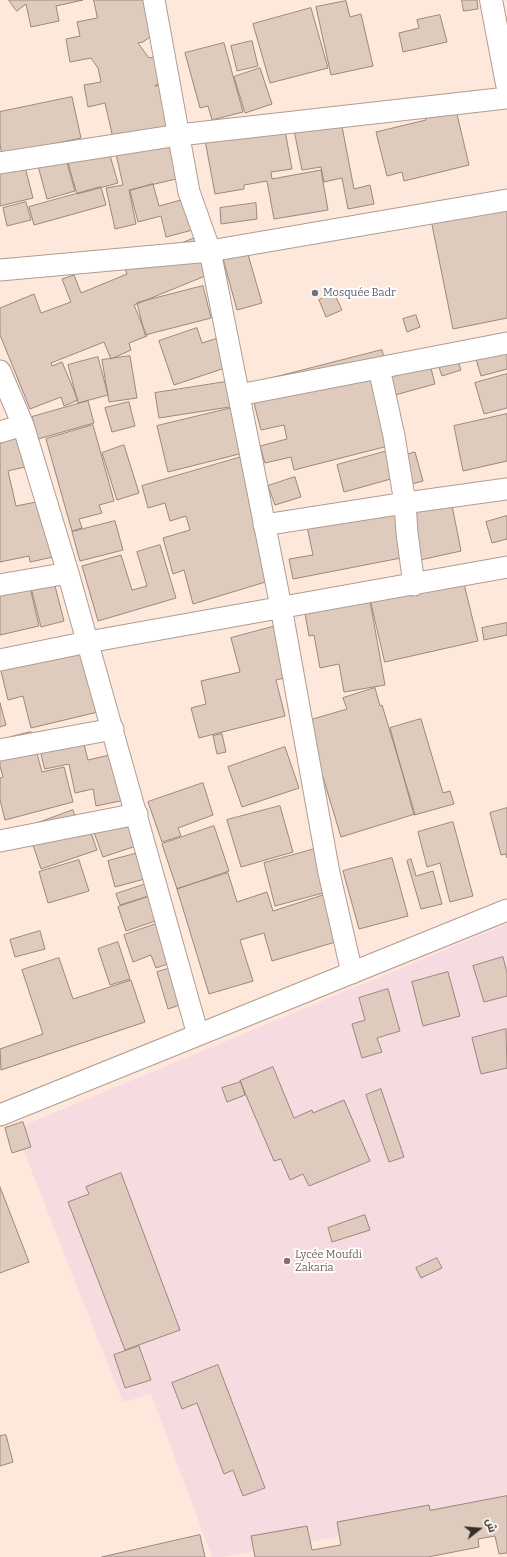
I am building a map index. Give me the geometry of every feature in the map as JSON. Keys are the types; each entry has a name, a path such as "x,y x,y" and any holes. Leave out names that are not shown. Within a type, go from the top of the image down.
{"main road":[{"path":"491,0 507,84"}],"street":[{"path":"154,0 189,192 210,251 281,607 329,874 352,973"},
{"path":"0,163 179,135 507,98"},
{"path":"0,270 210,251 507,200"},
{"path":"239,395 507,343"},
{"path":"380,368 394,436 405,503 407,533 414,584"},
{"path":"0,370 23,425 68,573 198,1035"},
{"path":"0,432 23,425"},
{"path":"264,525 507,489"},
{"path":"0,660 88,642 507,567"},
{"path":"0,585 68,573"},
{"path":"0,750 113,729"},
{"path":"0,841 137,814"},
{"path":"0,1115 507,910"}],"shaded area":[{"name":"Lycée Moufdi Zakaria","path":"507,924 507,1508 221,1557 212,1557 151,1394 123,1402 15,1129"}],"building":[{"path":"9,0 83,0 56,6 59,21 31,27 26,4 17,11"},
{"path":"94,0 155,0 161,29 143,42 138,43 149,58 169,54 173,73 155,86 172,82 181,124 113,138 105,103 88,107 84,85 101,82 98,68 91,58 70,62 66,39 80,36 77,22 97,18"},
{"path":"462,0 477,0 478,9 464,11"},
{"path":"346,1 350,17 361,14 373,66 331,75 316,7"},
{"path":"311,8 328,68 270,83 253,24"},
{"path":"440,15 447,42 403,52 399,33 419,28 417,20"},
{"path":"252,41 258,66 237,71 231,46"},
{"path":"224,43 243,112 212,120 208,106 200,108 185,53"},
{"path":"260,68 272,104 245,113 234,77"},
{"path":"72,97 81,138 2,155 0,144 0,112"},
{"path":"456,110 469,165 404,181 402,172 387,176 376,132 426,120 425,118"},
{"path":"340,116 354,189 370,185 374,204 348,209 342,178 324,182 321,167 302,170 293,125"},
{"path":"284,125 292,169 271,172 272,179 321,170 328,210 274,219 267,181 244,185 244,189 215,194 205,140"},
{"path":"185,139 193,175 129,190 136,224 115,229 106,188 123,185 116,154"},
{"path":"109,152 118,183 77,194 68,163"},
{"path":"66,159 75,191 47,199 38,166"},
{"path":"25,167 33,198 0,206 0,173"},
{"path":"153,184 159,206 196,196 204,227 166,237 161,216 138,222 130,191"},
{"path":"101,187 106,205 34,225 29,207"},
{"path":"26,202 31,220 7,226 3,208"},
{"path":"256,203 257,219 221,224 220,208"},
{"path":"507,203 507,318 453,329 429,210"},
{"path":"243,237 262,303 237,310 219,244"},
{"path":"195,238 210,274 134,305 147,336 129,343 131,350 111,359 104,342 51,363 52,366 62,362 78,400 64,406 61,397 30,409 0,335 0,308 34,294 41,313 71,302 62,279 74,275 81,293 127,274 124,266"},
{"path":"203,286 211,318 145,335 137,303"},
{"path":"334,293 342,310 326,317 319,300"},
{"path":"416,315 420,327 407,332 403,319"},
{"path":"197,328 202,343 227,335 237,364 174,385 159,341"},
{"path":"507,343 507,369 481,376 474,352"},
{"path":"426,349 435,384 395,395 385,360"},
{"path":"382,350 393,393 388,446 294,470 291,457 265,463 260,446 287,439 284,425 261,430 249,384"},
{"path":"455,353 461,370 442,376 436,359"},
{"path":"130,356 137,398 109,402 102,360"},
{"path":"98,357 108,395 78,403 68,365"},
{"path":"507,374 507,408 484,414 475,383"},
{"path":"232,381 236,406 159,418 155,393"},
{"path":"88,401 94,423 38,439 32,417"},
{"path":"129,402 135,426 112,432 105,408"},
{"path":"236,407 247,452 168,472 157,426"},
{"path":"507,414 507,461 463,471 454,426"},
{"path":"93,425 114,501 99,505 102,513 79,519 82,528 72,531 46,439"},
{"path":"20,426 29,466 8,471 16,506 41,501 53,557 30,562 29,556 0,562 0,430"},
{"path":"124,445 139,493 117,500 102,453"},
{"path":"391,450 393,458 415,452 423,481 401,487 398,477 344,492 337,465"},
{"path":"245,456 272,580 193,604 184,570 173,574 163,538 190,530 186,516 170,521 165,503 148,508 142,486"},
{"path":"295,477 301,497 275,505 268,486"},
{"path":"449,490 461,551 420,560 407,498"},
{"path":"395,500 406,557 293,579 289,559 313,555 305,517"},
{"path":"507,516 507,539 492,543 486,522"},
{"path":"115,521 123,550 80,561 72,532"},
{"path":"160,545 176,598 98,621 82,566 121,555 132,590 147,586 137,552"},
{"path":"26,570 39,626 0,635 0,576"},
{"path":"52,574 64,621 41,627 29,580"},
{"path":"367,584 385,685 344,692 339,664 320,668 314,635 309,636 302,596"},
{"path":"367,584 464,584 478,641 385,662"},
{"path":"507,623 507,635 484,640 482,628"},
{"path":"276,626 289,677 276,680 285,716 199,738 191,708 206,704 201,681 240,672 231,638"},
{"path":"83,635 102,711 31,728 23,696 8,700 0,667"},
{"path":"375,688 380,706 382,705 415,814 341,837 306,721 347,709 343,698"},
{"path":"0,703 6,725 0,727"},
{"path":"421,719 443,793 450,791 454,804 414,815 390,728"},
{"path":"31,732 42,772 64,767 73,802 5,820 0,800 0,778 3,777 0,766 0,752 14,748 11,737"},
{"path":"222,734 226,752 217,754 213,736"},
{"path":"37,736 84,744 88,760 114,754 125,800 96,806 93,789 75,793 69,764 45,769"},
{"path":"285,747 299,788 242,807 228,767"},
{"path":"203,783 213,815 178,828 181,836 162,842 148,802"},
{"path":"280,806 293,852 241,867 227,820"},
{"path":"507,808 507,858 506,854 501,855 490,813"},
{"path":"73,810 82,836 91,833 97,850 41,869 27,827"},
{"path":"125,813 136,846 103,857 91,824"},
{"path":"453,822 473,896 450,902 440,863 427,867 418,832"},
{"path":"214,826 229,871 177,889 162,844"},
{"path":"322,847 334,890 275,906 264,863"},
{"path":"146,851 152,877 115,887 108,861"},
{"path":"392,858 408,916 359,929 343,871"},
{"path":"411,859 416,876 433,871 442,904 421,909 407,861"},
{"path":"79,860 89,891 48,903 39,872"},
{"path":"228,873 237,902 267,892 273,911 329,893 342,940 272,961 264,933 240,940 253,981 209,994 177,889"},
{"path":"158,880 162,892 120,905 116,894"},
{"path":"162,892 170,916 126,931 118,907"},
{"path":"168,920 182,959 156,968 151,955 133,962 124,935"},
{"path":"40,931 45,949 15,957 10,940"},
{"path":"118,942 130,979 110,985 98,949"},
{"path":"503,957 507,973 507,996 484,1002 473,966"},
{"path":"59,958 73,999 131,980 145,1022 1,1070 0,1049 43,1034 22,970"},
{"path":"175,967 186,1003 168,1009 157,972"},
{"path":"448,972 460,1016 423,1026 412,982"},
{"path":"388,989 400,1031 377,1038 382,1052 362,1058 352,1024 365,1020 359,998"},
{"path":"506,1029 507,1068 481,1074 472,1038"},
{"path":"273,1067 294,1118 312,1110 313,1113 344,1100 370,1161 309,1186 303,1174 290,1180 281,1159 274,1161 240,1081"},
{"path":"241,1082 245,1095 227,1102 222,1088"},
{"path":"381,1089 404,1157 389,1162 366,1095"},
{"path":"23,1122 31,1147 12,1153 5,1128"},
{"path":"121,1173 180,1330 125,1350 68,1202 89,1194 86,1187"},
{"path":"0,1187 29,1262 0,1273"},
{"path":"365,1215 370,1230 332,1242 328,1228"},
{"path":"437,1258 442,1268 421,1278 416,1268"},
{"path":"139,1346 151,1380 125,1388 114,1355"},
{"path":"218,1365 265,1488 243,1496 233,1470 224,1474 197,1403 182,1409 172,1383"},
{"path":"6,1435 13,1462 0,1466 0,1436"},
{"path":"507,1496 507,1553 499,1554 495,1536 478,1539 479,1547 428,1557 255,1557 251,1536 307,1526 312,1550 341,1545 337,1522 429,1505 430,1510"},
{"path":"200,1535 205,1557 102,1557"}],"place":[{"name":"Mosquée Badr","path":"315,293"},
{"name":"Lycée Moufdi Zakaria","path":"287,1261"}]}
